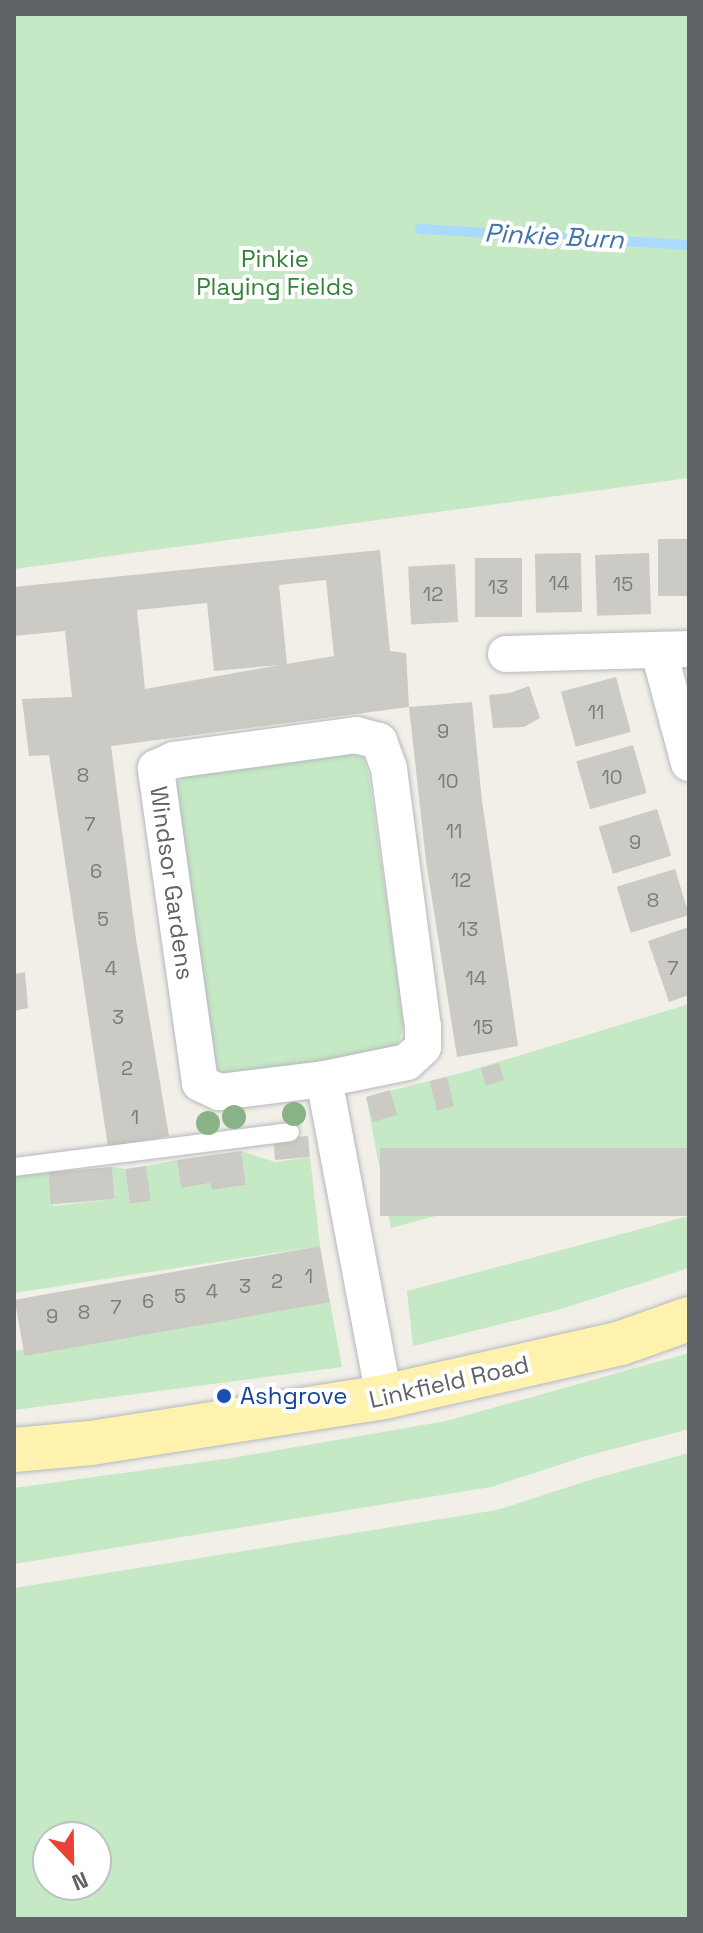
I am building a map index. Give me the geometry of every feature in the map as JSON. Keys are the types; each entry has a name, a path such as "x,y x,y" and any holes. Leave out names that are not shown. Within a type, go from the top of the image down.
{"main road":[{"name":"Linkfield Road","path":"14,1450 150,1434 384,1397 621,1343 689,1319"}],"street":[{"path":"506,654 674,650 689,763"},
{"name":"Windsor Gardens","path":"356,735 379,741 391,784 423,1026 423,1047 407,1062 324,1079 219,1092 200,1083 156,768 174,760 356,735"},
{"path":"324,1079 384,1397"}],"lane":[{"path":"14,1167 290,1132"}],"green space":[{"name":"Pinkie Playing Fields","path":"14,14 689,14 689,478 14,569"},
{"path":"344,751 364,758 369,777 404,1026 398,1043 379,1055 237,1075 220,1072 212,1056 173,787 185,775"},
{"path":"689,1004 689,1148 391,1228 366,1097 465,1072"},
{"path":"241,1151 275,1162 310,1157 320,1246 14,1293 14,1175 48,1173 53,1206 115,1199 112,1167 125,1169 130,1203 150,1200 146,1166 177,1160 181,1188 210,1183 212,1190 246,1185"},
{"path":"689,1216 689,1268 561,1309 413,1346 407,1291"},
{"path":"330,1302 342,1367 14,1410 14,1351"},
{"path":"689,1353 689,1429 583,1457 491,1487 14,1564 14,1488 232,1458 446,1421"},
{"path":"689,1453 689,1919 14,1919 14,1588 497,1510"}],"building":[{"path":"658,539 689,539 689,596 658,596"},
{"path":"380,550 390,651 406,653 409,707 111,746 136,939 169,1136 108,1147 49,755 29,756 22,699 72,697 65,631 14,636 14,587","holes":["326,580 334,656 287,664 279,585","207,603 214,671 280,665 145,689 137,610"]},
{"path":"581,553 582,612 536,613 535,554"},
{"path":"649,553 651,614 597,616 595,555"},
{"path":"475,558 522,558 522,617 475,617"},
{"path":"455,564 458,622 411,624 408,566"},
{"path":"616,677 631,732 576,747 561,692"},
{"path":"529,686 540,718 524,727 493,728 489,695 510,693"},
{"path":"472,702 482,801 518,1046 457,1057 426,861 409,707"},
{"path":"633,745 647,793 590,809 576,761"},
{"path":"657,809 671,856 613,874 599,827"},
{"path":"675,869 689,915 631,933 617,887"},
{"path":"689,927 689,995 669,1002 648,941"},
{"path":"25,972 28,1008 14,1011 14,974"},
{"path":"499,1063 504,1080 486,1086 481,1068"},
{"path":"447,1077 454,1106 437,1110 430,1081"},
{"path":"390,1090 397,1115 373,1122 366,1097"},
{"path":"308,1136 310,1157 275,1160 273,1139"},
{"path":"380,1148 689,1148 689,1216 380,1216"},
{"path":"241,1151 246,1185 212,1190 210,1183 181,1188 177,1160"},
{"path":"146,1166 151,1201 130,1204 125,1169"},
{"path":"112,1167 115,1199 51,1204 48,1173"},
{"path":"320,1246 330,1302 25,1356 15,1300"}],"waterway":[{"name":"Pinkie Burn","path":"420,229 689,245"}],"place":[{"name":"Ashgrove","path":"224,1396"}]}
